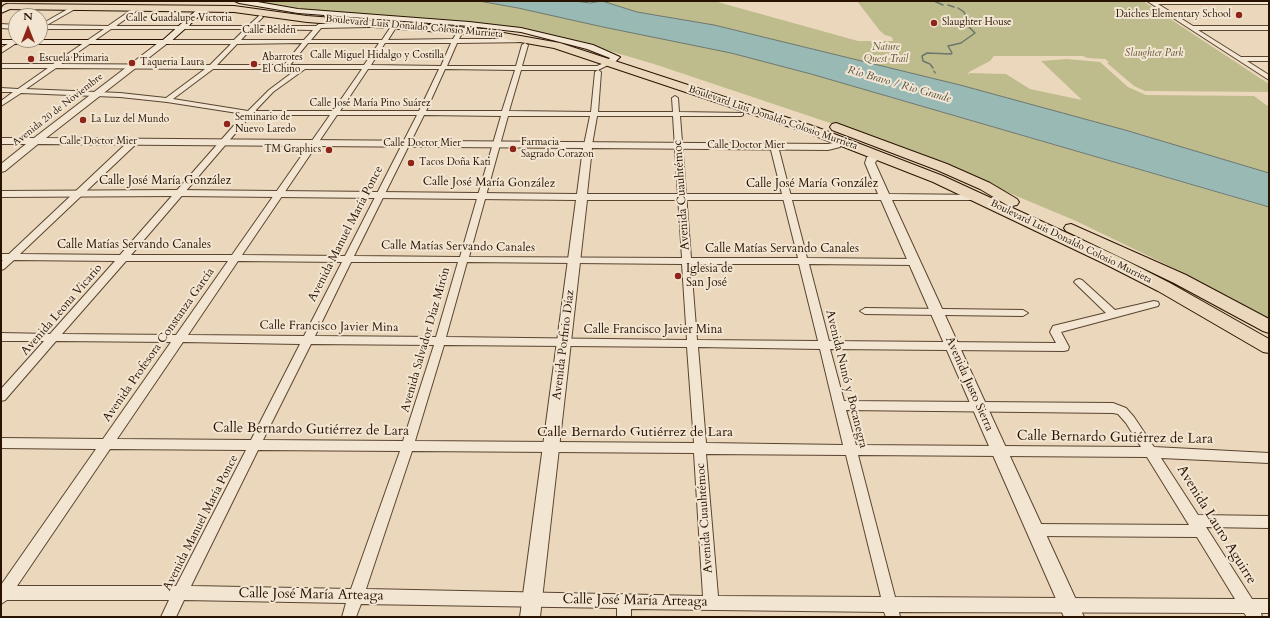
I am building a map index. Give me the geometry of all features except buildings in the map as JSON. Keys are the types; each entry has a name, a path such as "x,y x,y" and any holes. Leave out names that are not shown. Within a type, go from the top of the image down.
{"highway":[{"path":"4,7 187,8 209,4 239,5"},
{"name":"Boulevard Luis Donaldo Colosio Murrieta","path":"209,4 312,16 440,25 508,32 560,43 820,127 946,175 1125,252 1180,279 1269,327"},
{"name":"Boulevard Luis Donaldo Colosio Murrieta","path":"239,5 287,17 481,32 538,41 612,59 693,90 839,140 938,179 1081,246 1157,284 1269,347"},
{"path":"612,59 628,58 788,110 873,140 942,167 985,186 1019,206"},
{"path":"788,110 820,127"}],"main road":[{"name":"Avenida 20 de Noviembre","path":"165,42 209,4"},
{"name":"Boulevard Luis Donaldo Colosio Murrieta","path":"239,5 305,12 504,28 550,36 612,59"},
{"name":"Calle Beldén","path":"48,41 165,42"}],"street":[{"path":"1151,1 1269,2"},
{"path":"1151,1 1269,78"},
{"path":"48,22 73,8"},
{"path":"1,104 137,8"},
{"path":"167,100 212,66 260,17"},
{"name":"Calle Guadalupe Victoria","path":"48,27 248,28 318,27 375,24"},
{"path":"286,66 318,27"},
{"path":"1192,28 1268,29"},
{"name":"Avenida Profesora Constanza García","path":"2,594 236,258 392,29"},
{"name":"Calle Beldén","path":"165,42 384,42 457,37 538,41"},
{"name":"Avenida Manuel María Ponce","path":"168,617 381,195 457,37"},
{"name":"Avenida 20 de Noviembre","path":"1,169 35,141 165,42"},
{"name":"Avenida Salvador Díaz Mirón","path":"349,617 408,446 440,342 496,145 520,67 525,45"},
{"name":"Calle Miguel Hidalgo y Costilla","path":"1,66 443,66 598,68 612,59"},
{"path":"1239,59 1269,59"},
{"name":"Avenida Leona Vicario","path":"1,397 265,95 305,66"},
{"name":"Avenida Porfirio Díaz","path":"530,617 588,145 594,114 598,72"},
{"name":"Calle José María Pino Suárez","path":"1,90 97,93 167,100 249,113 741,114"},
{"name":"Avenida Cuauhtémoc","path":"675,98 711,603"},
{"name":"Calle Doctor Mier","path":"1,141 834,146 838,144 839,140"},
{"path":"1,267 133,142"},
{"name":"Avenida Nunó y Bocanegra","path":"774,146 892,611"},
{"name":"Avenida Justo Sierra","path":"879,155 871,159 870,163 1072,612"},
{"name":"Calle José María González","path":"1,194 178,193 582,197 976,196"},
{"name":"Calle Matías Servando Canales","path":"1,257 914,262"},
{"path":"1079,282 1113,314"},
{"name":"Calle Francisco Javier Mina","path":"1,337 1064,347 1055,332 1057,329 1154,304"},
{"path":"866,311 1023,313"},
{"path":"840,405 980,406"},
{"name":"Avenida Lauro Aguirre","path":"980,406 1113,408 1122,411 1150,452 1251,611"},
{"name":"Calle Bernardo Gutiérrez de Lara","path":"1,443 1150,452 1269,458"},
{"path":"1035,530 1197,526 1269,522"},
{"name":"Calle José María Arteaga","path":"2,594 180,592 711,603 892,611 1251,611 1269,606"},
{"path":"624,601 624,617"}],"green space":[{"path":"252,1 479,1 518,8 731,53 811,74 1269,207 1269,320 1165,264 1076,221 957,171 860,133 654,64 525,28 472,22 324,12"},
{"path":"602,1 714,1 858,41 893,41 892,37 885,35 880,31 857,1 1143,1 1269,84 1269,92 1145,91 1134,86 1107,63 1109,62 1105,59 1087,58 1083,56 994,56 990,61 969,72 968,75 970,73 1006,74 1030,89 1082,100 1041,61 1067,59 1100,62 1128,87 1146,95 1254,96 1269,107 1269,173 1125,130 960,85 714,25 637,12"}],"water":[{"name":"Río Bravo / Rio Grande","path":"479,1 575,1 590,3 602,1 637,12 714,25 960,85 1125,130 1269,173 1269,207 811,74 731,53"}],"waterway":[{"path":"934,1 943,5"},
{"path":"948,5 954,7"},
{"path":"958,8 964,12 967,20"},
{"path":"933,68 930,64 923,61 922,56 927,53 951,54 952,53 948,46 961,43 975,33 969,27 972,25 969,22"}],"place":[{"name":"Daiches Elementary School","path":"1239,15"},
{"name":"Slaughter House","path":"934,23"},
{"name":"Escuela Primaria","path":"31,59"},
{"name":"Taqueria Laura","path":"132,63"},
{"name":"Abarrotes El Chino","path":"254,64"},
{"name":"La Luz del Mundo","path":"83,120"},
{"name":"Seminario de Nuevo Laredo","path":"227,124"},
{"name":"Farmacia Sagrado Corazon","path":"513,149"},
{"name":"TM Graphics","path":"329,150"},
{"name":"Tacos Doña Kati","path":"411,163"},
{"name":"Iglesia de San José","path":"678,276"}],"park label":[{"name":"Nature Quest Trail","path":"886,54"},
{"name":"Slaughter Park","path":"1154,54"}]}
